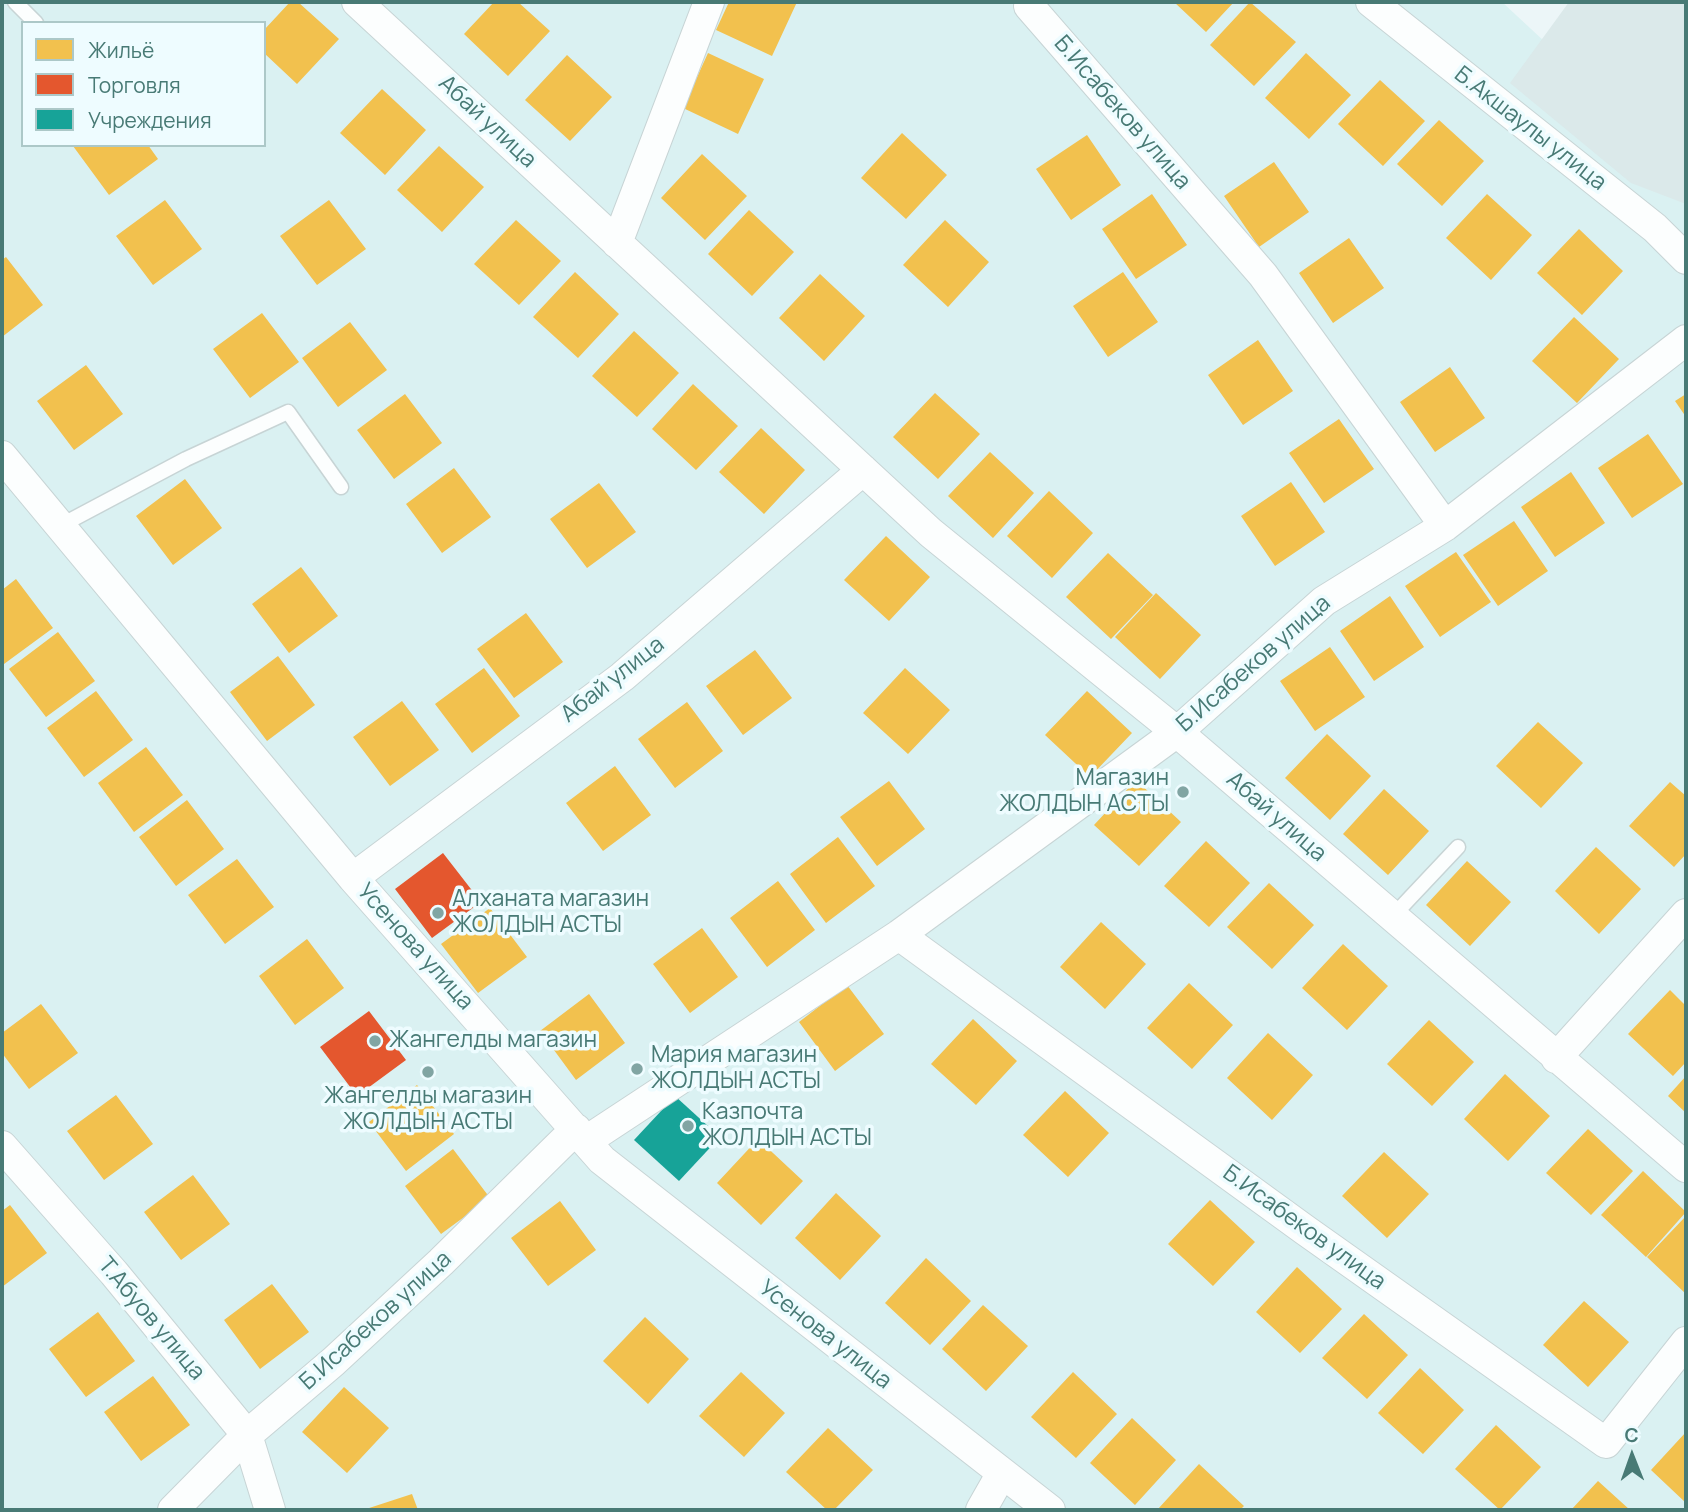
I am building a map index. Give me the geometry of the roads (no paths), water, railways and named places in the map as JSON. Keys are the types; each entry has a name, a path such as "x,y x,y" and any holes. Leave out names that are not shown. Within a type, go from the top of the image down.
{"street":[{"name":"Абай улица","path":"357,2 931,533 1177,732 1686,1167"},
{"path":"617,243 709,2"},
{"name":"Б.Исабеков улица","path":"1031,2 1029,6 1263,275 1445,526"},
{"name":"Б.Акшаулы улица","path":"1371,2 1655,228 1686,259"},
{"name":"Б.Исабеков улица","path":"173,1510 247,1435 333,1362 581,1135 900,935 1177,732 1324,601 1445,526 1686,340"},
{"name":"Усенова улица","path":"2,456 58,527 353,878 602,1160 1050,1510"},
{"name":"Абай улица","path":"353,878 622,677 863,470"},
{"path":"1556,1058 1686,914"},
{"name":"Б.Исабеков улица","path":"900,935 1305,1230 1606,1443 1686,1342"},
{"name":"Т.Абуов улица","path":"2,1146 114,1273 247,1435 270,1510"},
{"path":"981,1510 1002,1473"}],"lane":[{"path":"15,2 34,21"},
{"path":"58,527 186,459 288,412 341,487"},
{"path":"1392,917 1458,847"}],"place":[{"name":"Магазин ЖОЛДЫН АСТЫ","path":"1183,792"},
{"name":"Алханата магазин ЖОЛДЫН АСТЫ","path":"438,913"},
{"name":"Жангелды магазин","path":"375,1041"},
{"name":"Мария магазин ЖОЛДЫН АСТЫ","path":"637,1069"},
{"name":"Жангелды магазин ЖОЛДЫН АСТЫ","path":"428,1072"},
{"name":"Казпочта ЖОЛДЫН АСТЫ","path":"688,1126"}]}
